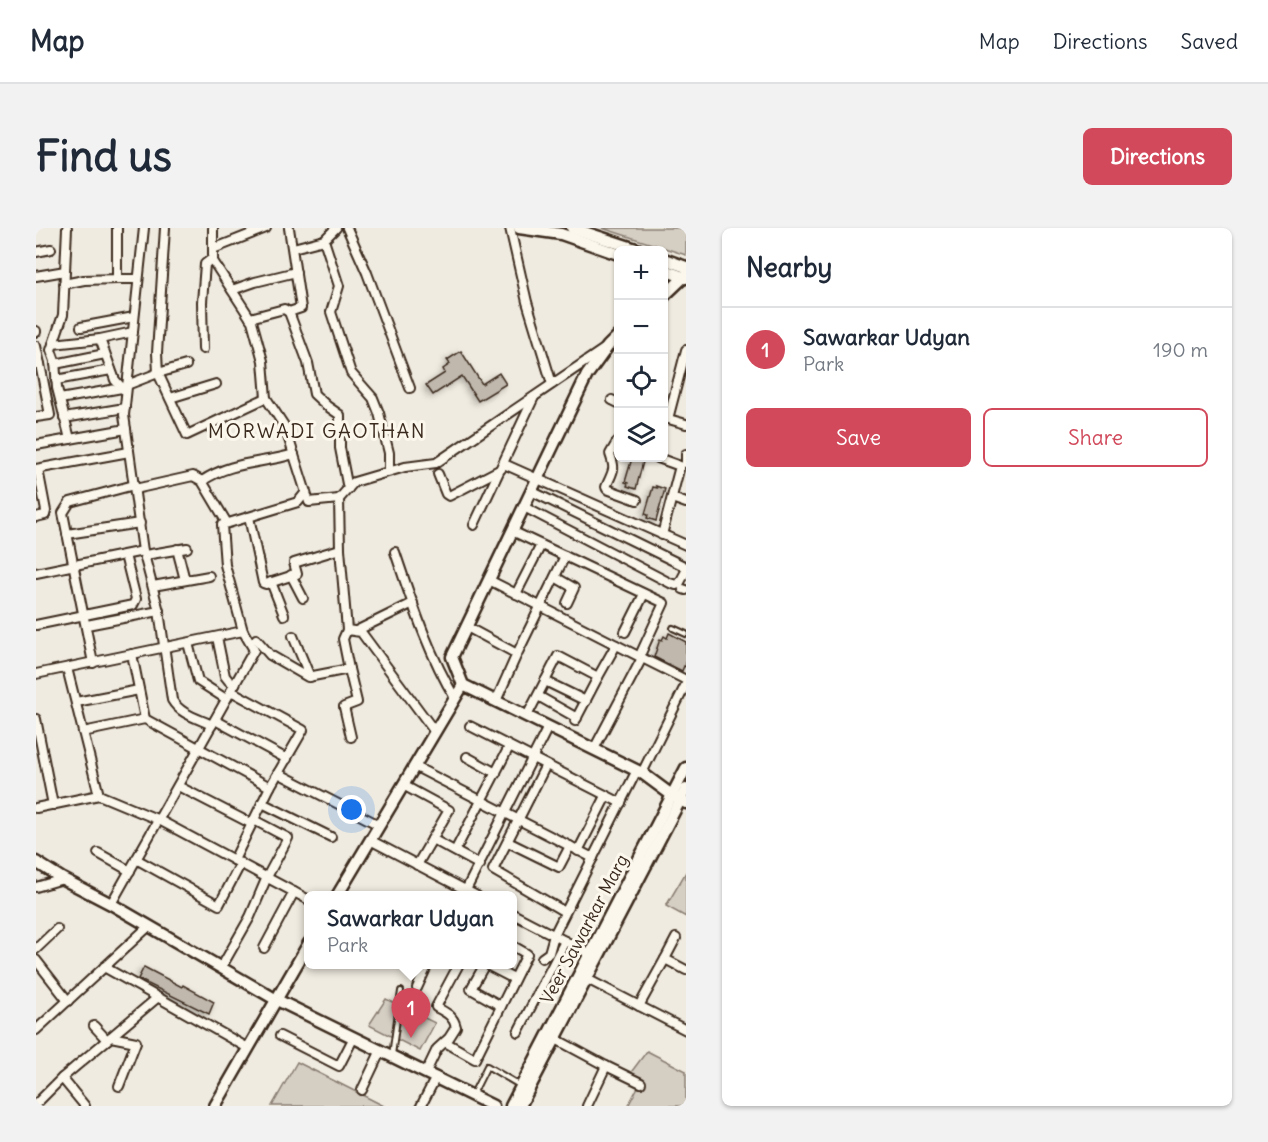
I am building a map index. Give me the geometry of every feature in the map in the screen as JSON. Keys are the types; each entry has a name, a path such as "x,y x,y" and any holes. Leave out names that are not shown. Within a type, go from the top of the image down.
{"street":[{"path":"68,228 63,315 51,350 70,439"},
{"path":"117,228 117,279"},
{"path":"144,228 125,388 126,429 144,553 159,611 172,700 177,708 214,722 287,759"},
{"path":"165,228 157,353 158,373 187,435 266,398"},
{"path":"213,228 213,261 250,318 263,361 266,398 285,427 309,502 339,499 354,482 389,471 436,463 608,346"},
{"path":"203,349 202,302 205,264 213,254 267,228"},
{"path":"289,228 301,308 289,312"},
{"path":"293,248 324,240 336,228"},
{"path":"347,228 367,273 410,388"},
{"path":"510,228 527,302 552,384"},
{"path":"519,228 561,234 614,253"},
{"path":"572,228 627,246"},
{"path":"324,240 339,286 331,312 351,374 373,398 379,413 389,453 389,471"},
{"path":"36,252 51,249"},
{"path":"668,262 685,274"},
{"path":"36,276 65,271"},
{"path":"668,271 685,274"},
{"path":"232,290 296,272"},
{"path":"668,291 685,274"},
{"path":"64,284 84,280 138,279"},
{"path":"250,318 284,309 289,312 308,363 314,394 340,415 340,448 348,489"},
{"path":"81,327 134,317"},
{"path":"53,344 100,339 133,332"},
{"path":"100,339 115,380 125,388"},
{"path":"614,340 587,375 452,657 463,685 639,772 680,800"},
{"path":"36,346 50,415 36,417"},
{"path":"668,413 682,378 686,350"},
{"path":"55,364 105,354"},
{"path":"60,399 125,388 158,373 186,365"},
{"path":"56,380 111,370"},
{"path":"170,398 216,384"},
{"path":"474,525 534,396"},
{"path":"64,418 125,408"},
{"path":"668,419 686,424"},
{"path":"36,445 126,429"},
{"path":"614,448 610,454 614,468 607,489 637,500"},
{"path":"36,517 45,515 46,511 37,469 129,452"},
{"path":"202,482 214,473 230,467 294,454"},
{"path":"686,454 686,463"},
{"path":"662,535 680,466 668,462"},
{"path":"438,474 449,496 503,466 538,478 686,545"},
{"path":"93,663 63,513 70,502 193,476 202,482 227,523"},
{"path":"524,507 669,583 679,584 686,569 531,491"},
{"path":"111,904 254,650 243,632 225,564 222,525 298,502 306,492"},
{"path":"672,498 686,503"},
{"path":"339,499 340,549 347,630 343,639 357,702 344,707 351,737"},
{"path":"249,517 263,582 271,582 297,574 294,563 340,549"},
{"path":"68,534 140,523"},
{"path":"512,531 664,603 641,653 642,658 594,749"},
{"path":"516,594 541,544"},
{"path":"36,570 74,566 125,555 187,548"},
{"path":"177,549 185,580"},
{"path":"395,552 441,675 455,698"},
{"path":"36,625 135,603 125,555"},
{"path":"496,701 565,556"},
{"path":"291,575 303,598"},
{"path":"153,586 209,576"},
{"path":"555,577 574,588 567,603"},
{"path":"489,580 686,682 565,912 554,935 549,953 542,958"},
{"path":"271,582 284,615"},
{"path":"625,632 644,594"},
{"path":"356,631 413,603"},
{"path":"87,625 159,611"},
{"path":"466,627 517,654"},
{"path":"347,630 361,632 435,732"},
{"path":"36,674 243,632"},
{"path":"293,636 310,677"},
{"path":"217,637 225,676 229,681 231,691"},
{"path":"256,639 270,655 286,666 310,677 349,669"},
{"path":"136,860 219,905 262,803 303,730 231,691 198,681 188,643"},
{"path":"538,696 576,719 616,645"},
{"path":"132,654 145,719"},
{"path":"527,716 558,656 598,677"},
{"path":"68,668 99,795"},
{"path":"545,681 586,701"},
{"path":"340,891 463,685"},
{"path":"76,702 139,690"},
{"path":"36,719 52,804"},
{"path":"83,732 145,719 270,787"},
{"path":"470,726 621,803"},
{"path":"465,891 548,727"},
{"path":"455,851 509,747"},
{"path":"467,757 496,773"},
{"path":"546,765 493,870 565,912"},
{"path":"414,766 593,858"},
{"name":"Veer Sawarkar Marg","path":"520,1106 590,954 680,800 686,768"},
{"path":"278,773 379,825"},
{"path":"403,785 449,810 417,865"},
{"path":"178,786 288,838 267,877 250,917 221,968"},
{"name":"Veer Sawarkar Marg","path":"511,1106 587,979 686,789"},
{"path":"36,808 99,795 159,820 304,897"},
{"path":"579,850 606,796"},
{"path":"262,803 331,837"},
{"path":"432,839 480,865"},
{"path":"370,840 461,891"},
{"path":"508,842 559,867 570,846"},
{"path":"98,853 130,871"},
{"path":"36,862 275,999 493,1106"},
{"path":"36,887 63,879"},
{"path":"264,948 294,892"},
{"path":"517,916 590,954"},
{"path":"36,1030 149,926"},
{"path":"36,949 57,929"},
{"path":"639,1006 676,938"},
{"path":"518,1032 565,941"},
{"path":"445,1042 475,1059 527,954 517,948"},
{"path":"215,1106 304,951"},
{"path":"665,959 686,970"},
{"path":"36,960 68,1001"},
{"path":"104,967 248,1048"},
{"path":"417,988 426,969"},
{"path":"421,1106 437,1049 456,1027 454,1019 436,1007 456,969"},
{"path":"482,969 471,989 501,1006"},
{"path":"495,969 514,979"},
{"path":"587,979 686,1030"},
{"path":"36,1104 62,1078 158,998"},
{"path":"94,1026 109,1038 136,1042 119,1086"},
{"path":"280,1036 339,1066 354,1037"},
{"path":"551,1036 641,1083"},
{"path":"362,1090 381,1050"},
{"path":"587,1106 606,1066"},
{"path":"62,1078 85,1106"}],"lane":[{"path":"673,628 686,634"},
{"path":"392,1056 401,991"},
{"path":"473,1095 487,1066 522,1086"}],"shaded area":[{"path":"602,228 686,228 686,255 668,249 668,246 658,246"},
{"path":"686,872 686,917 666,906"},
{"path":"386,999 435,1023 420,1051 369,1025"},
{"path":"647,1051 686,1071 686,1106 628,1106 639,1085 629,1075"},
{"path":"297,1062 384,1106 272,1106"}],"building":[{"path":"461,351 482,384 499,373 506,384 478,401 462,376 433,395 426,385 445,373 443,369 450,364 447,360"},
{"path":"631,462 643,462 636,489 627,486 628,483 625,482"},
{"path":"656,486 665,489 656,521 647,518 648,515 645,514 653,487 657,488"},
{"path":"669,633 686,642 686,667 684,666 682,671 654,657 660,639 662,640 664,636 667,638"},
{"path":"144,967 214,1002 209,1014 138,979"}],"place":[{"name":"Sawarkar Udyan","path":"411,1038"}],"district":[{"name":"MORWADI GAOTHAN","path":"317,430"}]}
